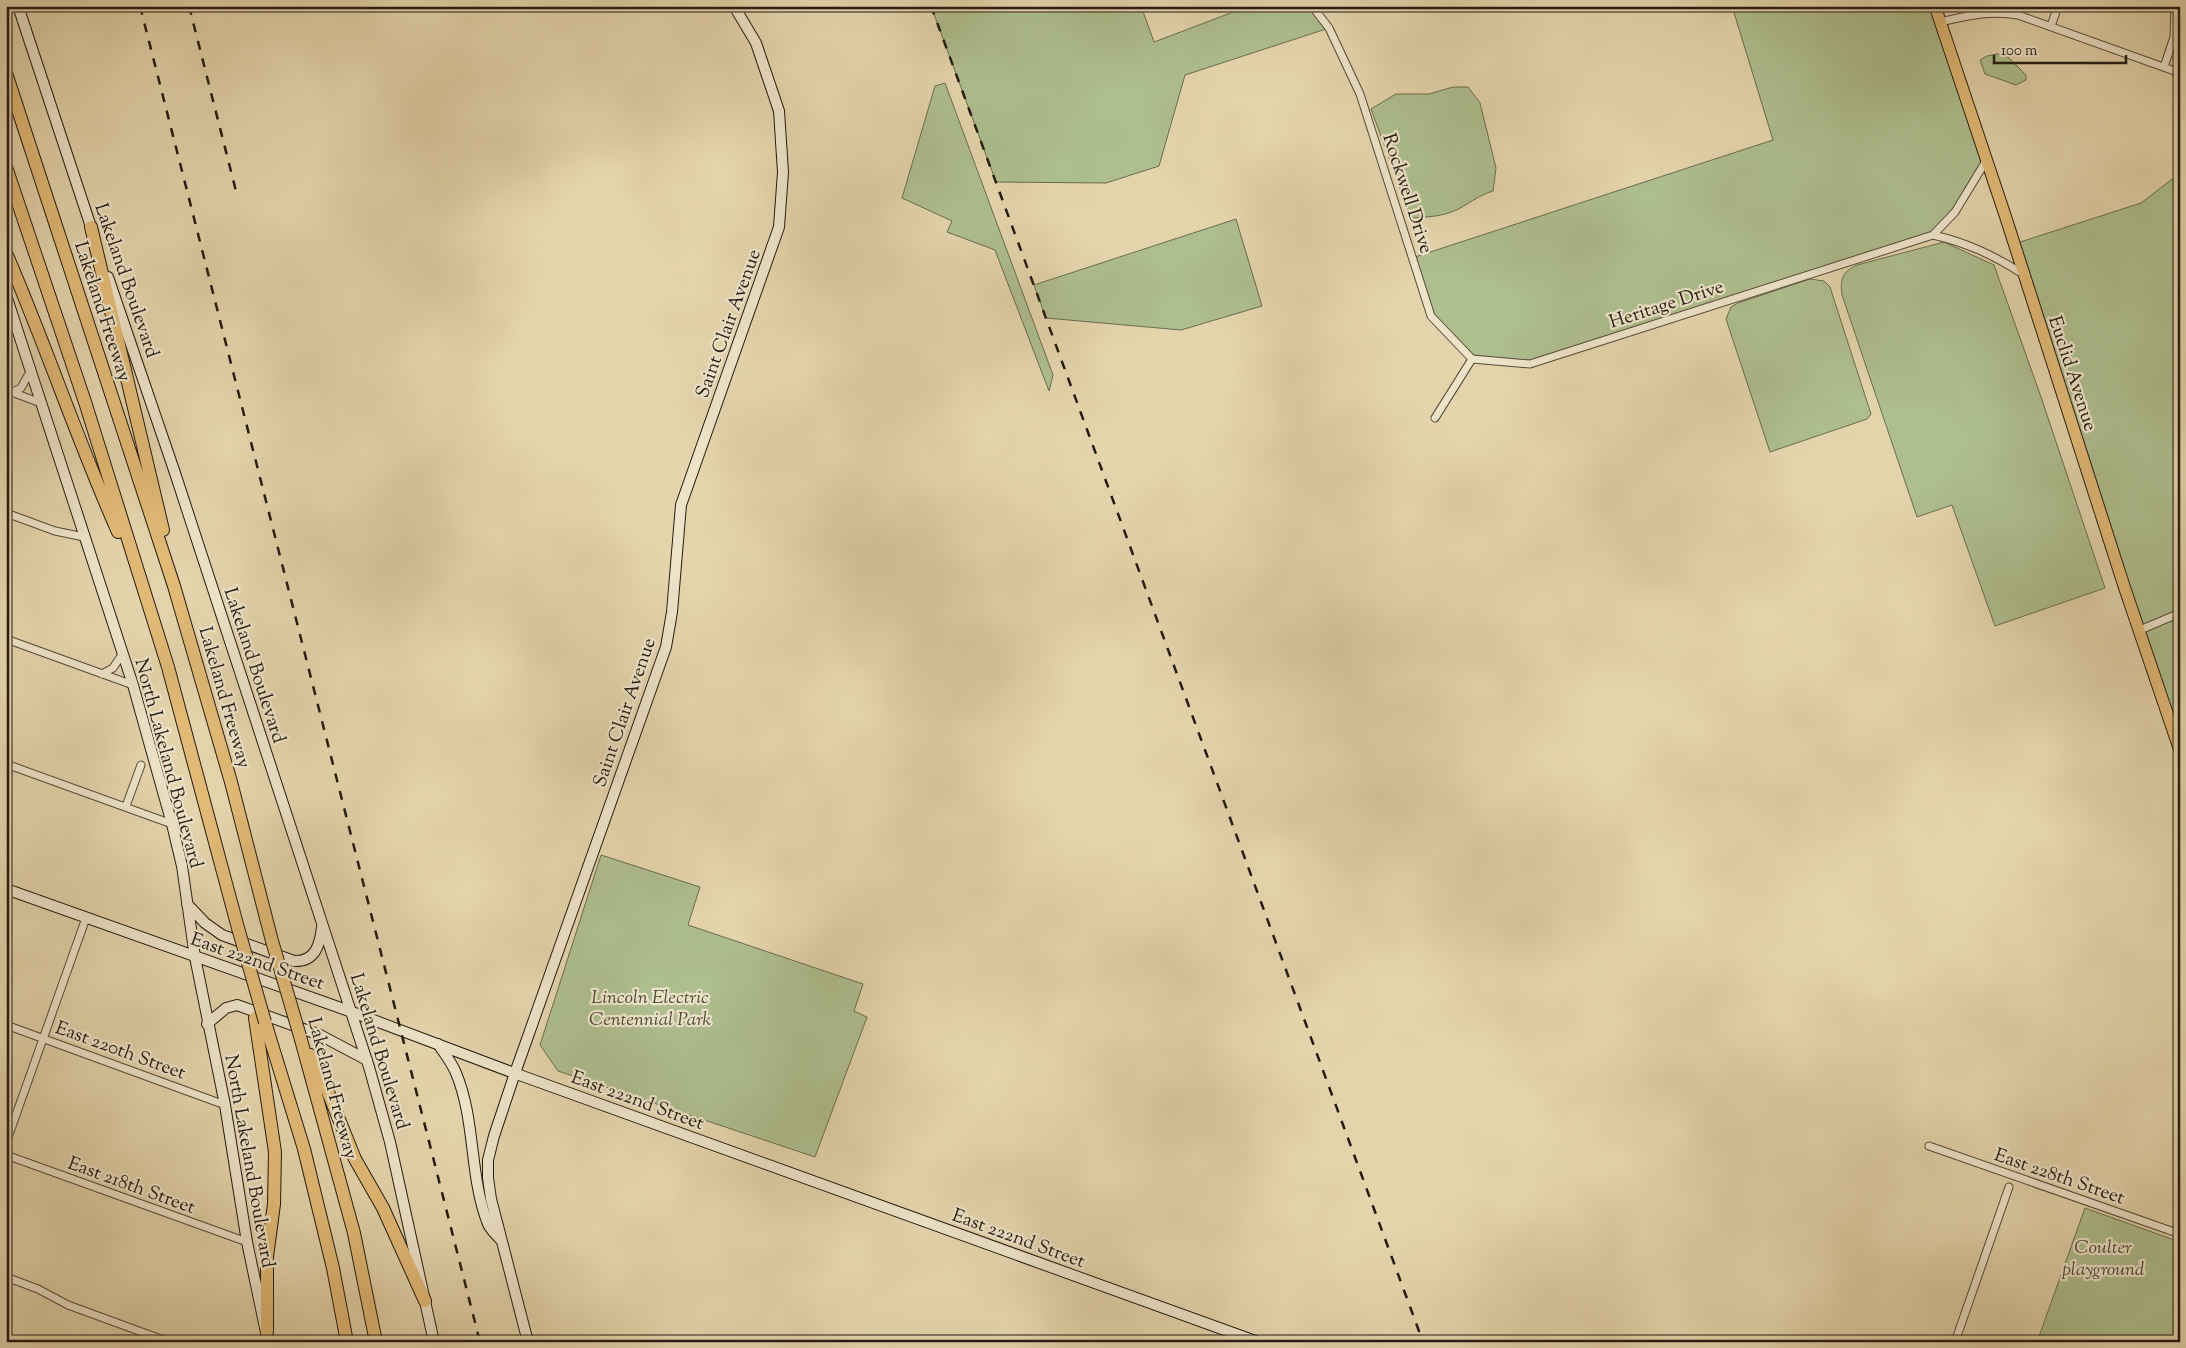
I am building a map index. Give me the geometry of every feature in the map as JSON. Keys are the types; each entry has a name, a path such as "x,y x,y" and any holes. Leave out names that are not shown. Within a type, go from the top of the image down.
{"highway":[{"name":"Lakeland Freeway","path":"6,73 174,586 231,782 272,942 354,1233 376,1342"},
{"path":"6,167 85,402 168,667 238,928 260,1020 304,1149 347,1342"},
{"path":"91,227 163,526 174,586"},
{"path":"6,253 38,328 96,484 140,582"},
{"path":"260,1020 275,1152 274,1204 267,1257 268,1337"},
{"path":"300,1036 318,1067 355,1159 383,1208 425,1301"}],"main road":[{"name":"Euclid Avenue","path":"1934,6 2180,751"}],"street":[{"name":"Lakeland Boulevard","path":"18,6 367,1060 390,1142 434,1342"},
{"name":"Saint Clair Avenue","path":"528,1342 491,1199 488,1160 515,1073 666,647 672,612 681,504 780,227 783,172 780,111 756,43 734,6"},
{"name":"Rockwell Drive","path":"1312,6 1329,28 1360,94 1431,316 1472,359"},
{"path":"2051,26 2058,6"},
{"path":"2164,67 2174,37 2175,6"},
{"path":"1940,22 1978,13 1999,12 2018,15 2180,73"},
{"name":"Heritage Drive","path":"1472,359 1530,364 1933,235 1955,212 1986,161"},
{"name":"Heritage Drive","path":"1933,235 1957,240 1994,255 2024,274"},
{"name":"North Lakeland Boulevard","path":"6,294 133,685 172,824 195,957 225,1105 247,1242 268,1337"},
{"path":"1435,418 1472,359"},
{"path":"9,391 20,388 31,370"},
{"path":"9,391 41,403"},
{"path":"6,513 55,530 84,537"},
{"path":"2140,630 2180,613"},
{"path":"6,639 133,685"},
{"path":"102,674 113,668 122,653"},
{"path":"6,764 172,824"},
{"path":"126,806 141,765"},
{"name":"East 222nd Street","path":"6,889 352,1012 1252,1341"},
{"path":"187,904 206,923 222,935 294,961 308,959 316,951 323,924"},
{"path":"6,1143 86,918"},
{"path":"208,1024 226,1008 238,1005 320,1035 367,1060"},
{"name":"East 220th Street","path":"6,1025 225,1105"},
{"path":"437,1043 450,1061 461,1087 469,1124 476,1178 488,1226 502,1242"},
{"name":"East 228th Street","path":"1929,1146 2180,1234"},
{"name":"East 218th Street","path":"6,1155 247,1242"},
{"path":"1955,1342 2009,1187"},
{"path":"6,1277 38,1289 68,1306 170,1342"}],"green space":[{"path":"931,6 1141,6 1154,42 1249,6 1312,6 1329,28 1185,75 1159,166 1106,183 996,182"},
{"path":"1732,6 1935,6 1986,161 1972,183 1933,235 1530,364 1472,359 1431,316 1412,258 1773,140"},
{"path":"1997,54 2006,55 2026,75 2026,80 2016,85 1985,74 1980,60"},
{"path":"945,83 1053,375 1049,391 995,250 947,232 952,221 902,198 935,86"},
{"path":"1453,87 1468,87 1480,103 1496,168 1493,191 1449,213 1411,218 1371,109 1396,94 1429,94"},
{"path":"2180,169 2180,751 2014,244 2141,203 2175,177"},
{"path":"1236,219 1262,306 1181,330 1046,318 1034,285"},
{"path":"1944,242 1994,265 2041,397 2105,588 1995,626 1952,505 1917,517 1842,295 1841,285 1845,273 1857,265"},
{"path":"1810,279 1824,281 1830,287 1871,414 1867,419 1770,452 1726,319 1731,307 1738,303"},
{"name":"Lincoln Electric Centennial Park","path":"601,855 700,887 688,925 863,984 854,1011 867,1017 815,1157 558,1071 540,1045"},
{"name":"Coulter playground","path":"2085,1208 2180,1242 2180,1342 2037,1342"}],"railway":[{"path":"140,6 480,1342"},
{"path":"189,6 237,195"},
{"path":"931,6 1423,1342"}]}
